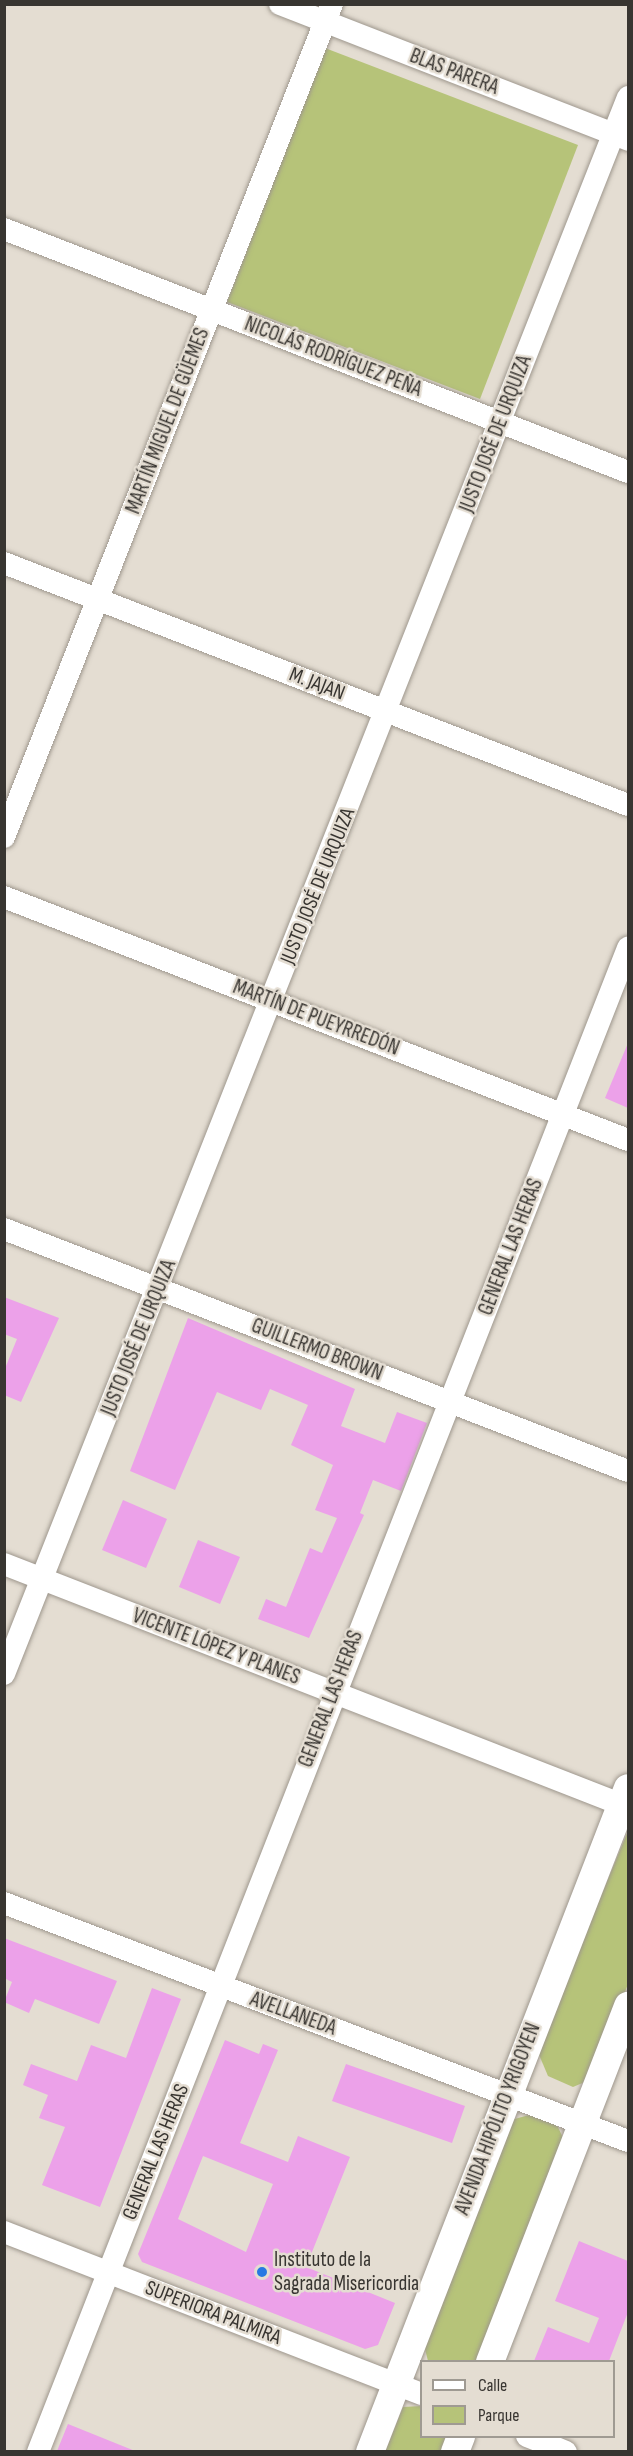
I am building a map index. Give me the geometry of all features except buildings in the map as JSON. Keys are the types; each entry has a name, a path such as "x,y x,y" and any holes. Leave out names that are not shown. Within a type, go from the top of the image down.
{"main road":[{"name":"AVENIDA HIPÓLITO YRIGOYEN","path":"370,2451 409,2389 507,2094 626,1800"},
{"path":"490,2360 628,2006"}],"street":[{"name":"BLAS PARERA","path":"280,4 328,13 621,137"},
{"name":"MARTÍN MIGUEL DE GÜEMES","path":"4,837 328,13"},
{"name":"JUSTO JOSÉ DE URQUIZA","path":"4,1674 160,1289 501,422 621,137 628,97"},
{"name":"NICOLÁS RODRÍGUEZ PEÑA","path":"4,230 628,472"},
{"name":"M. JAJAN","path":"4,563 628,805"},
{"name":"MARTÍN DE PUEYRREDÓN","path":"4,897 628,1140"},
{"name":"GENERAL LAS HERAS","path":"38,2451 222,1988 333,1693 628,948"},
{"name":"GUILLERMO BROWN","path":"4,1229 628,1471"},
{"name":"VICENTE LÓPEZ Y PLANES","path":"4,1564 333,1693 626,1800"},
{"name":"AVELLANEDA","path":"4,1903 628,2141"},
{"name":"SUPERIORA PALMIRA","path":"4,2232 409,2389"},
{"path":"532,2438 566,2451"}],"green space":[{"path":"325,48 578,145 480,399 227,302"},
{"path":"628,1831 628,1984 592,2079 573,2087 548,2076 537,2050"},
{"path":"533,2114 557,2125 564,2140 480,2360 428,2360 423,2341 507,2121"},
{"path":"420,2406 420,2438 450,2438 444,2451 385,2452 403,2407"}],"place":[{"name":"Instituto de la Sagrada Misericordia","path":"262,2272"}]}
